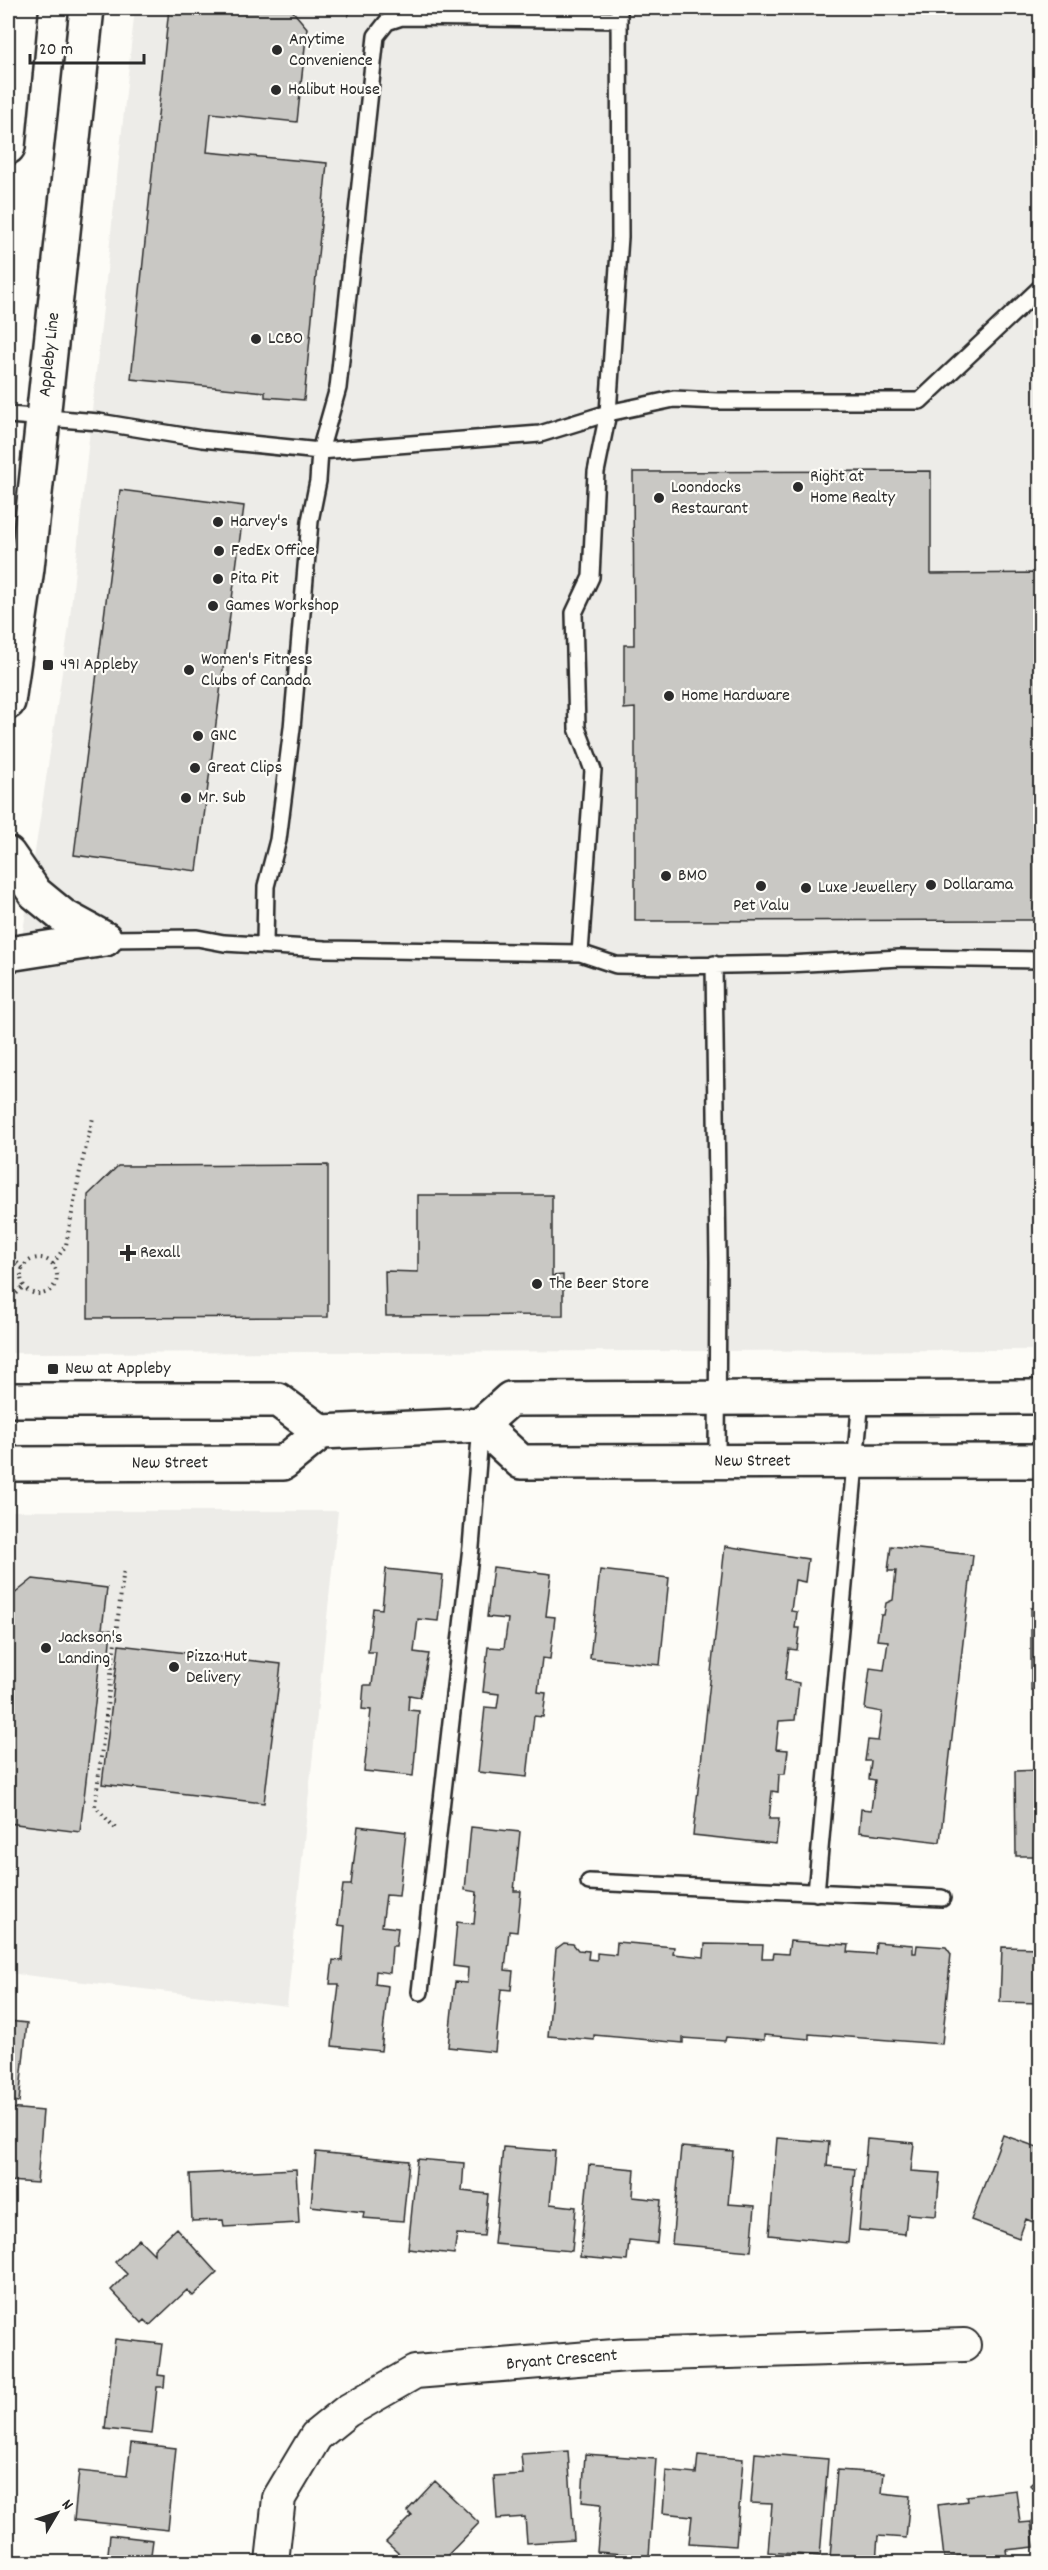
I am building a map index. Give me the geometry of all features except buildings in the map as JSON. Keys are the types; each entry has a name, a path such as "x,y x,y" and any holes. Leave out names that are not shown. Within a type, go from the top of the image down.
{"main road":[{"path":"8,147 21,8"},
{"name":"Appleby Line","path":"8,702 27,568 87,8"},
{"path":"8,854 35,893 63,916 105,939"},
{"path":"8,952 15,953 105,939"},
{"path":"8,1400 278,1400 321,1432 481,1425 510,1400 717,1397 1041,1397"},
{"name":"New Street","path":"481,1425 521,1462 1041,1461"},
{"name":"New Street","path":"8,1464 283,1462 321,1432"}],"street":[{"name":"Bryant Crescent","path":"272,2562 279,2498 316,2436 347,2411 415,2372 627,2355 964,2345"}],"lane":[{"path":"264,944 266,886 280,829 292,728 310,520 318,481 320,451 338,388 376,36 387,22 402,18 619,14 620,237 608,413 596,472 591,576 574,613 577,728 593,770 580,953"},
{"path":"8,415 99,422 202,439 320,451 540,434 608,413 674,399 920,401 1041,288"},
{"path":"105,939 197,938 224,943 325,949 580,953 616,965 788,964 900,958 1041,960"},
{"path":"714,964 717,1461"},
{"path":"816,1893 861,1398"},
{"path":"420,1992 470,1559 481,1425"},
{"path":"589,1882 942,1898"}],"path":[{"path":"338,8 350,16"},
{"path":"53,1264 66,1245 93,1118"},
{"path":"8,1255 23,1268"},
{"path":"32,1259 48,1260 53,1264 57,1275 50,1290 45,1293 34,1292 24,1286 21,1274 23,1268 32,1259"},
{"path":"8,1302 24,1286"},
{"path":"115,1827 95,1806 124,1568"}],"shaded area":[{"path":"135,8 1040,8 1040,1350 8,1353 8,1031 69,626"},
{"path":"8,1511 338,1511 287,2006 8,1973"}],"place":[{"name":"Anytime Convenience","path":"277,50"},
{"name":"Halibut House","path":"276,90"},
{"name":"LCBO","path":"256,339"},
{"name":"Right at Home Realty","path":"798,487"},
{"name":"Loondocks Restaurant","path":"659,498"},
{"name":"Harvey's","path":"218,522"},
{"name":"FedEx Office","path":"219,551"},
{"name":"Pita Pit","path":"218,579"},
{"name":"Games Workshop","path":"213,606"},
{"name":"491 Appleby","path":"48,665"},
{"name":"Women's Fitness Clubs of Canada","path":"189,670"},
{"name":"Home Hardware","path":"669,696"},
{"name":"GNC","path":"198,736"},
{"name":"Great Clips","path":"195,768"},
{"name":"Mr. Sub","path":"186,798"},
{"name":"BMO","path":"666,876"},
{"name":"Dollarama","path":"931,885"},
{"name":"Pet Valu","path":"761,886"},
{"name":"Luxe Jewellery","path":"806,888"},
{"name":"Rexall","path":"128,1253"},
{"name":"The Beer Store","path":"537,1284"},
{"name":"New at Appleby","path":"53,1369"},
{"name":"Jackson's Landing","path":"46,1648"},
{"name":"Pizza Hut Delivery","path":"174,1667"}]}
